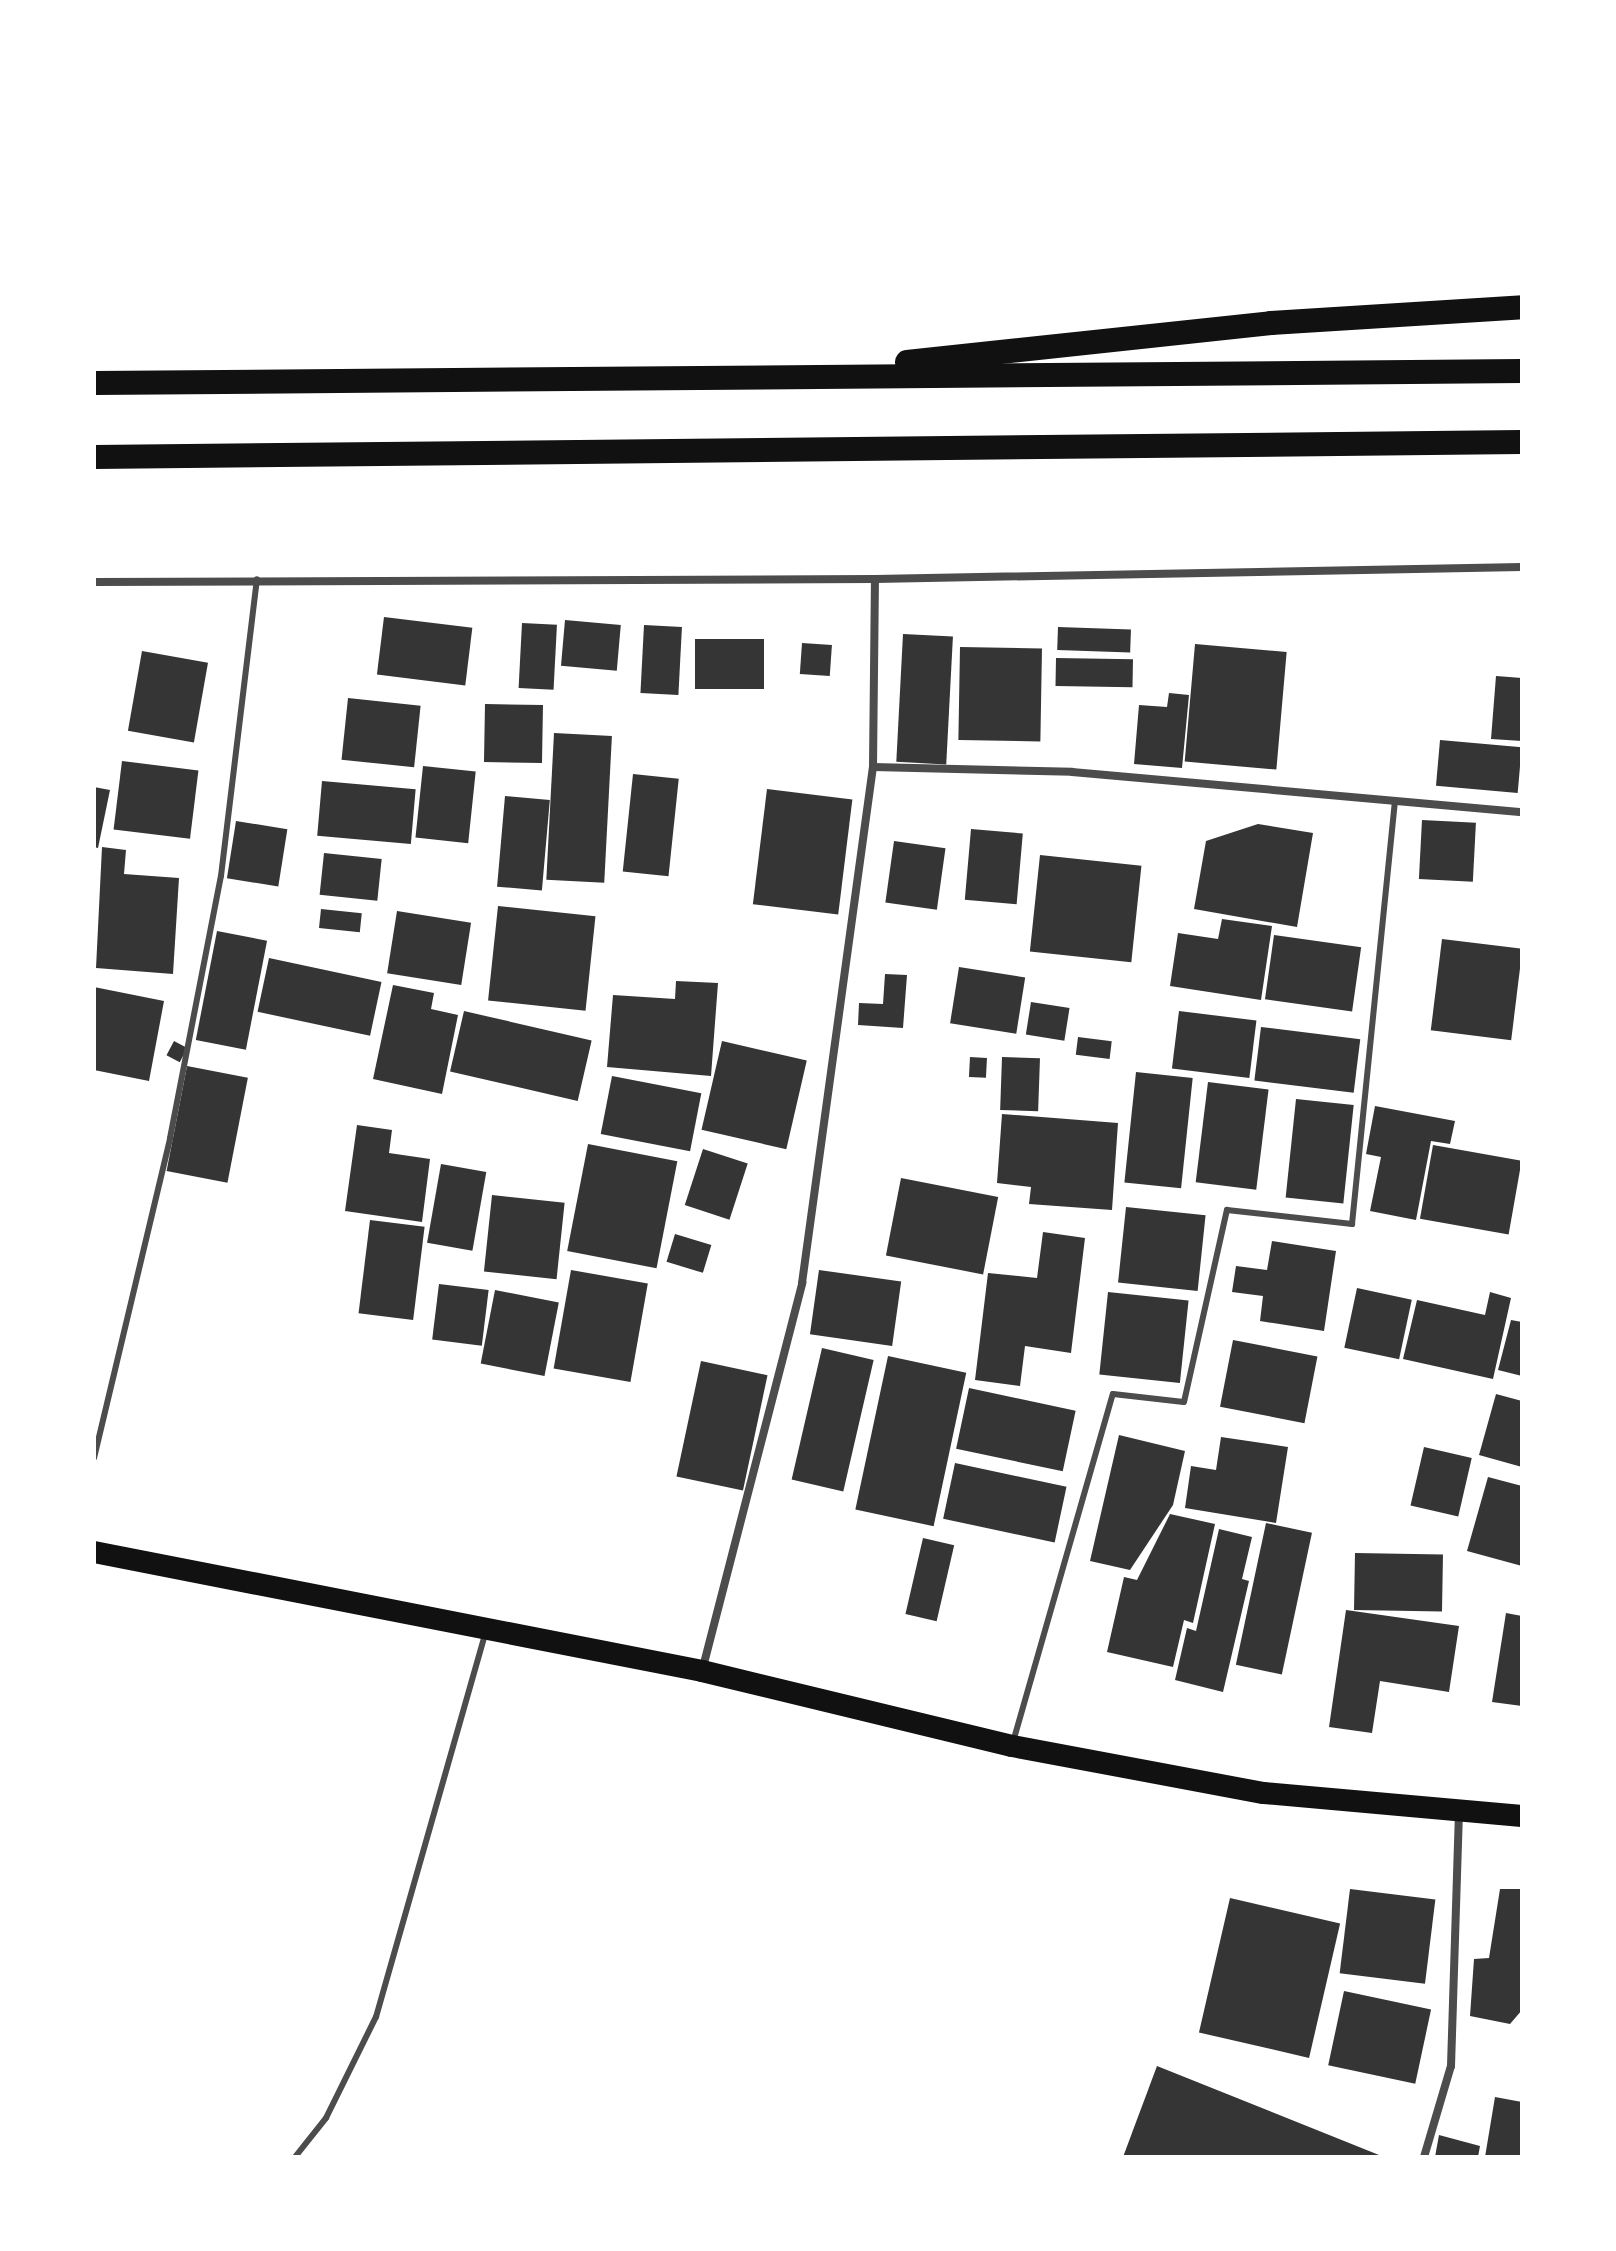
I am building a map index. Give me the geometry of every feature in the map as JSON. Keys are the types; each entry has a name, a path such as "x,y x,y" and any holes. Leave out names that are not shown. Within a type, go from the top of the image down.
{"highway":[{"path":"781,375 1271,323 1522,307"},
{"path":"94,383 1522,371"},
{"path":"94,457 1522,442"},
{"path":"1416,443 1522,451"},
{"path":"94,1552 486,1633 702,1671 1012,1746 1264,1793 1522,1816"}],"street":[{"path":"94,582 875,579 1522,567"},
{"path":"702,1671 802,1283 873,767 875,579"},
{"path":"873,767 1072,772 1522,812"},
{"path":"1424,2157 1451,2066 1459,1812"}],"lane":[{"path":"94,1458 170,1138 221,876 257,579"},
{"path":"1012,1746 1113,1394 1184,1402 1227,1210 1352,1224 1395,803"},
{"path":"295,2157 326,2118 376,2017 486,1633"}],"building":[{"path":"384,617 472,628 465,685 377,675"},
{"path":"565,620 621,625 617,671 561,666"},
{"path":"522,623 557,625 554,690 519,688"},
{"path":"644,625 682,627 678,695 640,693"},
{"path":"1058,627 1131,630 1130,653 1057,650"},
{"path":"903,634 953,637 946,764 896,762"},
{"path":"695,639 764,639 764,689 695,689"},
{"path":"802,643 832,645 830,676 800,674"},
{"path":"1195,644 1287,652 1276,770 1185,762"},
{"path":"960,647 1042,648 1040,741 958,740"},
{"path":"142,651 208,663 194,742 128,731"},
{"path":"1056,658 1133,659 1132,687 1056,686"},
{"path":"1496,676 1522,678 1522,741 1491,739"},
{"path":"1169,693 1189,695 1182,768 1134,764 1139,705 1167,707"},
{"path":"348,698 421,706 414,767 342,760"},
{"path":"485,704 543,705 542,763 484,762"},
{"path":"554,733 612,736 604,883 546,880"},
{"path":"1440,740 1522,747 1518,793 1436,786"},
{"path":"122,761 198,770 190,839 114,829"},
{"path":"423,766 476,772 468,843 415,838"},
{"path":"633,774 679,779 669,876 623,871"},
{"path":"322,781 416,789 411,844 317,836"},
{"path":"94,787 110,790 98,848 94,847"},
{"path":"767,789 852,799 838,915 753,904"},
{"path":"505,796 550,800 542,891 497,887"},
{"path":"1422,820 1476,823 1473,882 1419,879"},
{"path":"236,821 287,829 278,886 227,878"},
{"path":"1258,824 1313,833 1297,927 1194,909 1206,841"},
{"path":"971,829 1023,834 1017,904 965,900"},
{"path":"894,841 945,848 937,910 885,902"},
{"path":"102,847 126,850 124,874 179,878 173,974 96,968"},
{"path":"324,853 382,859 377,901 320,895"},
{"path":"1040,855 1141,866 1131,962 1030,951"},
{"path":"498,906 595,916 586,1011 488,1000"},
{"path":"321,909 362,913 360,932 319,928"},
{"path":"397,911 471,923 461,985 387,973"},
{"path":"1222,919 1272,926 1261,1000 1170,986 1178,933 1218,939"},
{"path":"217,931 267,941 246,1050 196,1040"},
{"path":"1274,935 1361,947 1352,1012 1265,999"},
{"path":"1442,939 1522,949 1511,1040 1431,1030"},
{"path":"269,958 381,982 370,1036 258,1012"},
{"path":"959,967 1025,977 1016,1034 950,1023"},
{"path":"885,974 907,975 903,1028 858,1025 859,1003 883,1004"},
{"path":"676,981 718,983 711,1076 607,1067 613,995 675,999"},
{"path":"393,985 434,993 431,1009 458,1015 442,1094 373,1079"},
{"path":"94,987 164,1001 149,1081 94,1070"},
{"path":"1031,1002 1070,1008 1064,1041 1026,1035"},
{"path":"464,1011 592,1040 578,1101 450,1071"},
{"path":"1179,1011 1256,1021 1249,1078 1172,1069"},
{"path":"1261,1027 1360,1039 1354,1093 1254,1081"},
{"path":"1078,1037 1112,1041 1110,1059 1076,1055"},
{"path":"174,1041 187,1048 180,1062 166,1055"},
{"path":"722,1041 807,1061 786,1149 702,1130"},
{"path":"970,1057 987,1058 986,1078 969,1077"},
{"path":"1002,1057 1040,1058 1038,1111 1000,1110"},
{"path":"187,1066 248,1078 227,1183 167,1171"},
{"path":"1136,1072 1193,1078 1181,1188 1124,1182"},
{"path":"612,1076 701,1093 690,1151 601,1134"},
{"path":"1208,1082 1269,1089 1256,1190 1196,1182"},
{"path":"1296,1099 1354,1105 1343,1204 1286,1197"},
{"path":"1375,1106 1455,1121 1450,1144 1431,1141 1416,1220 1370,1211 1381,1157 1366,1154"},
{"path":"1002,1114 1118,1123 1112,1210 1029,1204 1031,1187 997,1183"},
{"path":"357,1125 392,1130 389,1153 430,1159 422,1222 345,1211"},
{"path":"588,1144 677,1161 657,1268 567,1251"},
{"path":"1433,1145 1522,1161 1509,1234 1420,1219"},
{"path":"703,1149 748,1164 729,1220 685,1205"},
{"path":"441,1164 486,1172 472,1251 427,1243"},
{"path":"901,1178 998,1197 983,1274 886,1256"},
{"path":"492,1195 565,1203 557,1279 484,1272"},
{"path":"1126,1207 1206,1215 1198,1291 1118,1283"},
{"path":"370,1220 425,1227 413,1320 359,1313"},
{"path":"1043,1232 1085,1238 1071,1353 1025,1346 1020,1386 975,1380 988,1273 1037,1278"},
{"path":"675,1234 711,1245 703,1273 667,1262"},
{"path":"1272,1241 1336,1251 1324,1331 1260,1321 1263,1296 1232,1292 1236,1266 1267,1270"},
{"path":"571,1270 648,1284 630,1382 554,1368"},
{"path":"819,1270 901,1282 892,1346 810,1334"},
{"path":"439,1284 489,1290 482,1346 432,1340"},
{"path":"1357,1288 1412,1300 1399,1359 1344,1348"},
{"path":"495,1290 559,1302 544,1376 481,1364"},
{"path":"1108,1292 1189,1300 1180,1383 1099,1375"},
{"path":"1490,1292 1511,1298 1493,1379 1403,1359 1417,1300 1485,1315"},
{"path":"1511,1320 1522,1322 1522,1376 1498,1370"},
{"path":"1233,1340 1317,1356 1304,1423 1220,1407"},
{"path":"822,1348 874,1360 843,1491 792,1480"},
{"path":"888,1356 966,1373 934,1526 855,1510"},
{"path":"701,1361 768,1375 743,1491 676,1476"},
{"path":"969,1388 1076,1411 1063,1471 956,1449"},
{"path":"1496,1394 1522,1401 1522,1467 1479,1455"},
{"path":"1119,1435 1185,1451 1173,1505 1130,1570 1090,1561"},
{"path":"1221,1437 1288,1447 1276,1523 1185,1508 1191,1466 1216,1470"},
{"path":"1424,1447 1472,1458 1458,1516 1411,1505"},
{"path":"955,1463 1067,1487 1055,1542 943,1519"},
{"path":"1488,1477 1522,1486 1522,1566 1467,1551"},
{"path":"1170,1514 1215,1524 1193,1623 1184,1620 1173,1667 1107,1652 1124,1577 1137,1580"},
{"path":"1266,1523 1312,1533 1282,1675 1236,1665"},
{"path":"1219,1529 1252,1537 1242,1579 1249,1581 1223,1692 1175,1680 1187,1628 1196,1631"},
{"path":"923,1538 954,1545 937,1621 905,1614"},
{"path":"1355,1553 1443,1555 1442,1612 1354,1610"},
{"path":"1346,1610 1459,1626 1449,1692 1380,1681 1372,1733 1329,1727"},
{"path":"1506,1613 1522,1616 1522,1706 1492,1702"},
{"path":"1350,1889 1435,1899 1425,1984 1340,1973"},
{"path":"1500,1889 1522,1889 1522,2010 1510,2024 1470,2016 1474,1959 1489,1958"},
{"path":"1230,1898 1340,1923 1309,2058 1199,2032"},
{"path":"1344,1991 1431,2010 1415,2084 1328,2065"},
{"path":"1157,2066 1384,2157 1123,2157"},
{"path":"1495,2097 1522,2102 1522,2157 1485,2157"},
{"path":"1439,2135 1480,2146 1478,2157 1435,2157"}]}
